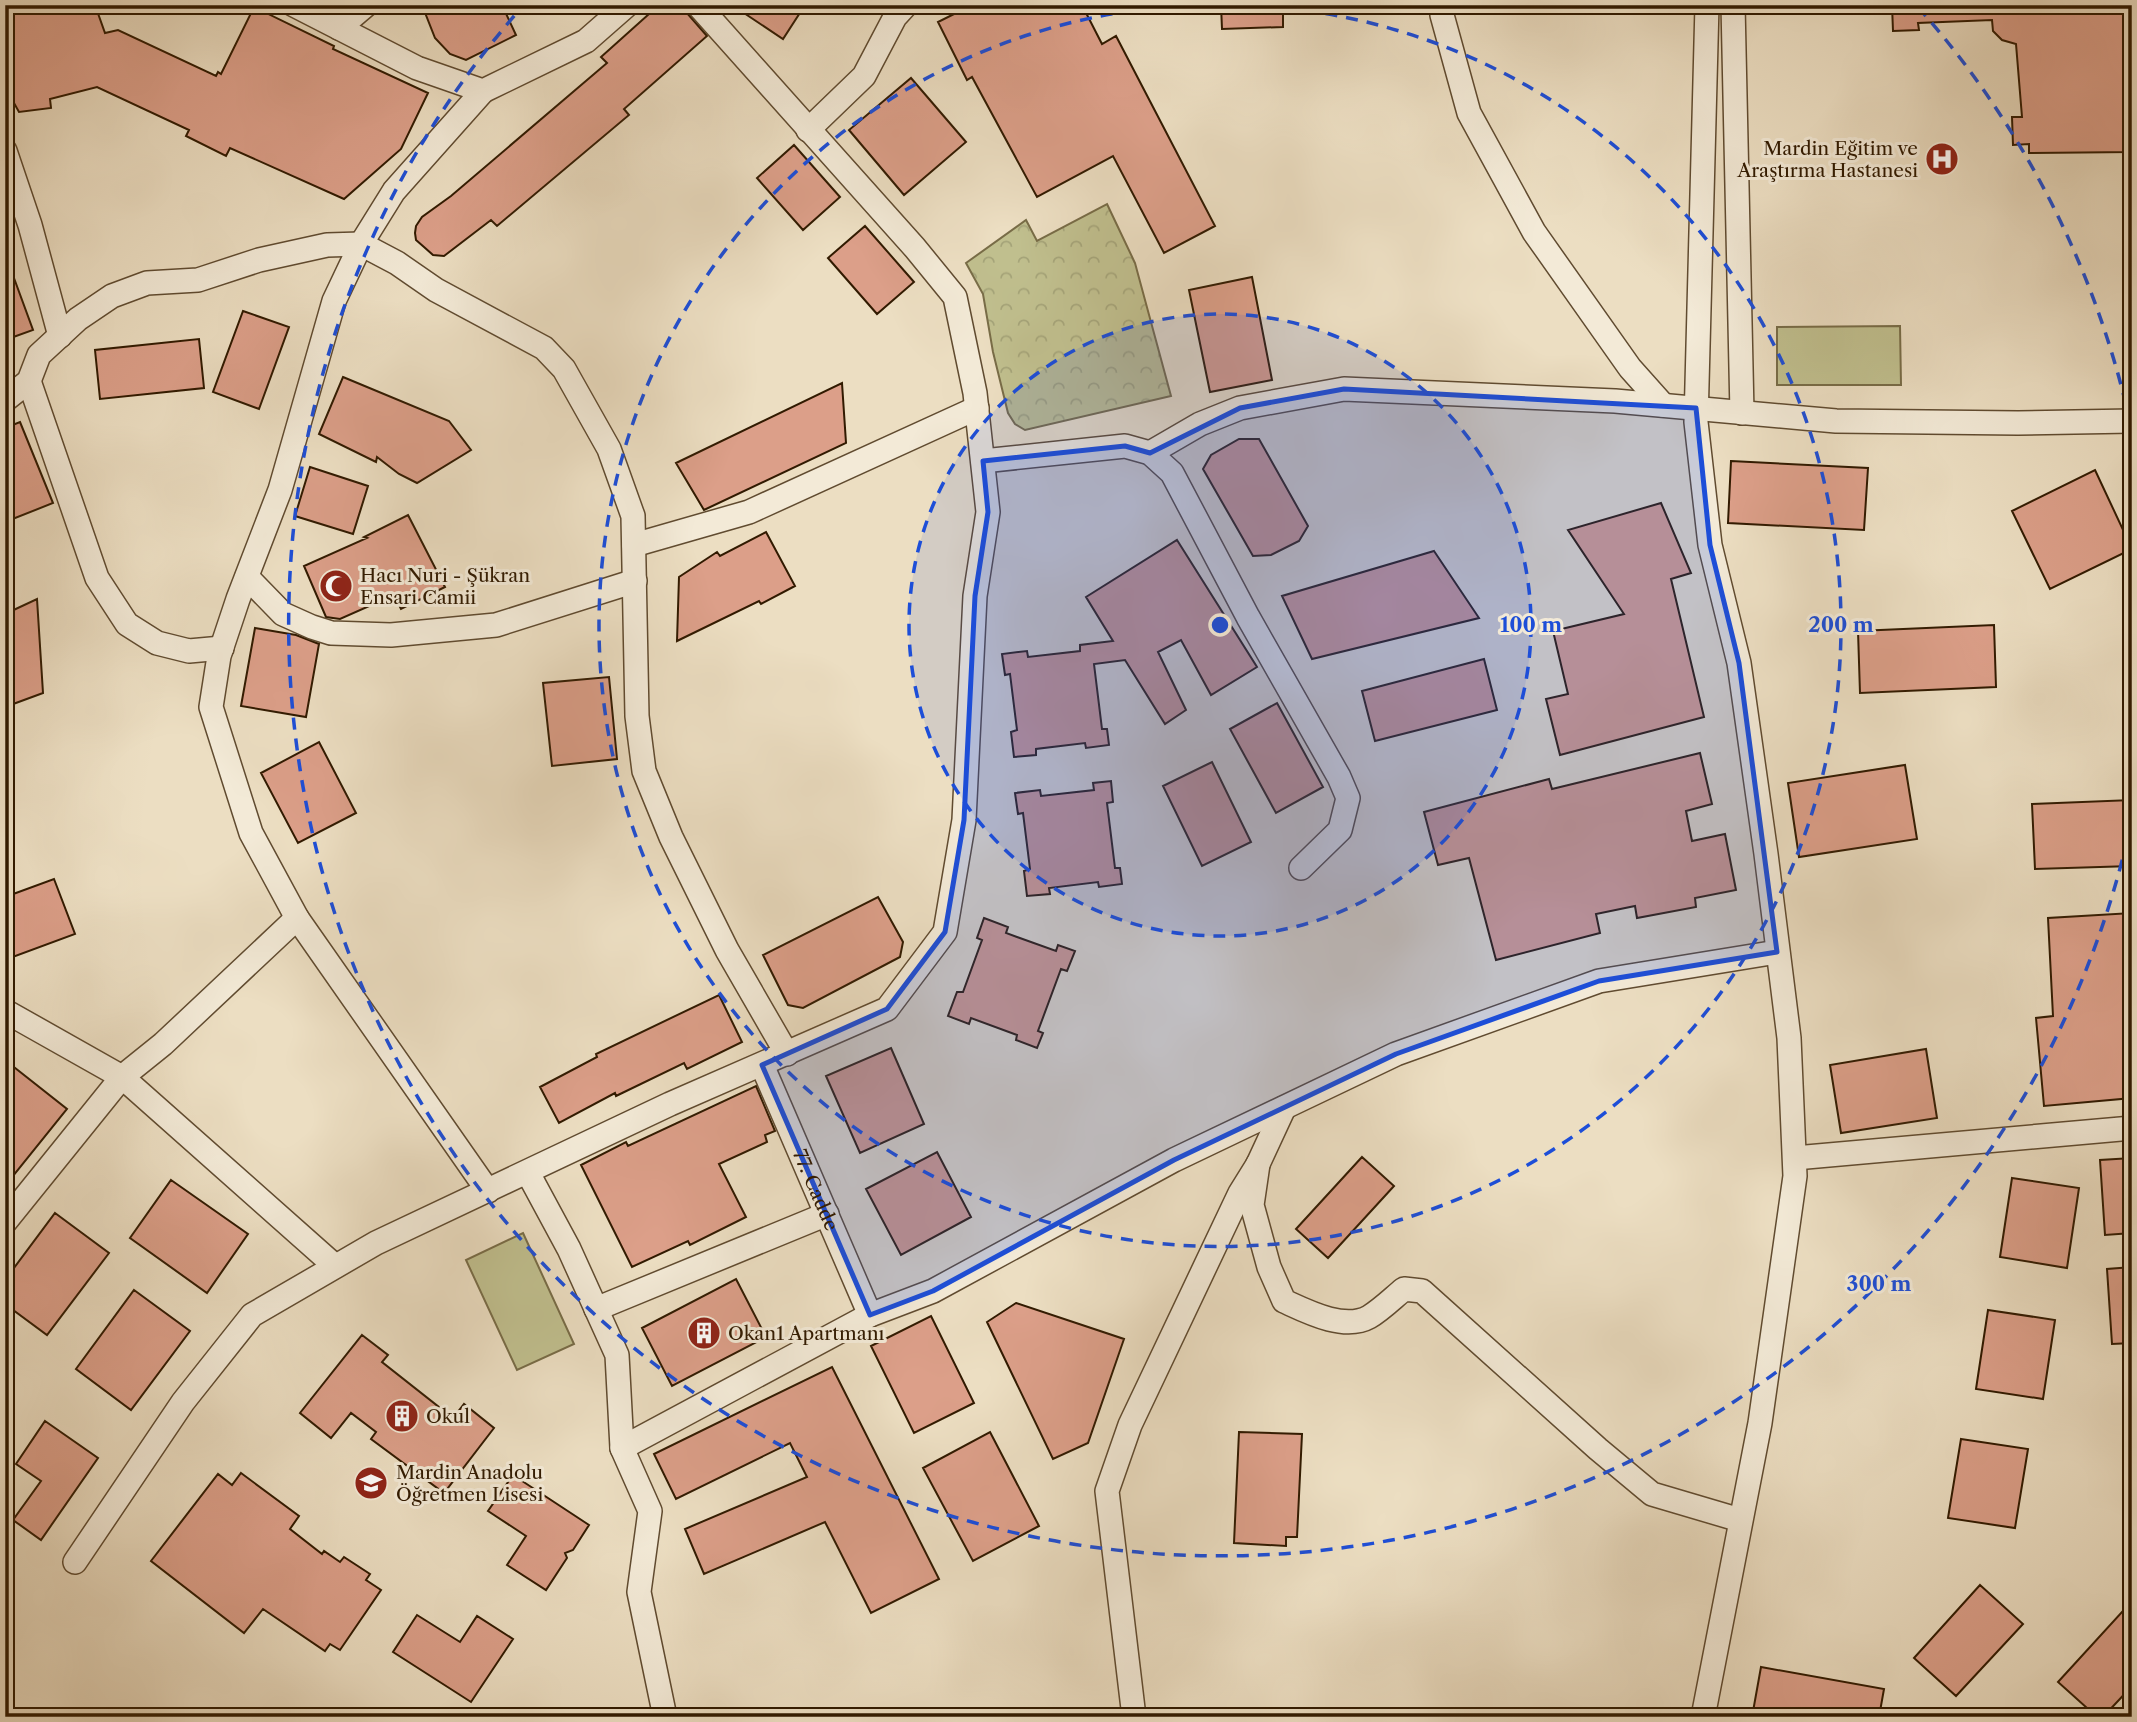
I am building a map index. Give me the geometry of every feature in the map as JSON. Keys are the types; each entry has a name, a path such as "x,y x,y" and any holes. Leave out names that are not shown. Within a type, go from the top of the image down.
{"street":[{"path":"294,5 417,68 483,91"},
{"path":"339,28 366,5"},
{"path":"488,1191 297,918 251,833 211,707 222,648 280,490 334,301 361,244 394,191 483,91 586,41 627,5"},
{"path":"75,1562 183,1402 251,1315 376,1243 670,1104 887,1009 945,932 964,820 975,596 988,512 977,408 955,297 915,248 698,5"},
{"path":"808,130 864,76 895,17 906,5"},
{"path":"1444,5 1442,15 1469,113 1534,232 1630,368 1663,405"},
{"path":"1703,1717 1760,1423 1796,1176 1789,1038 1766,854 1739,663 1710,545 1696,422 1707,5"},
{"path":"1733,5 1742,413"},
{"path":"5,151 30,225 60,336"},
{"path":"5,400 29,381 39,355 78,319 112,296 147,283 198,280 258,260 327,245 361,244 397,263 436,290 544,348 564,369 609,449 633,516 637,716 644,771 671,837 727,950 787,1054"},
{"path":"29,381 97,578 127,624 157,643 189,651 222,648"},
{"path":"1150,453 1200,424 1240,408 1344,389 1615,401 1836,421 2132,421"},
{"path":"634,545 750,512 977,408"},
{"path":"983,461 1125,446 1150,453 1172,473 1348,798 1340,830 1301,868"},
{"path":"247,577 283,614 312,627 331,634 391,635 496,625 635,581"},
{"path":"5,1222 122,1077 163,1044 297,918"},
{"path":"622,1448 870,1315 933,1291 1174,1160 1396,1054 1599,981 1777,952"},
{"path":"5,1011 122,1077 335,1266"},
{"name":"77. Cadde","path":"762,1065 870,1315"},
{"path":"1134,1717 1107,1491 1130,1426 1240,1193 1258,1164 1284,1108"},
{"path":"1795,1158 2132,1128"},
{"path":"1258,1164 1252,1205 1269,1267 1284,1301 1312,1314 1344,1321 1367,1318 1404,1289 1422,1291 1652,1494 1740,1520"},
{"path":"528,1173 569,1249 617,1355 622,1448 650,1511 639,1592 665,1717"},
{"path":"596,1309 827,1214"}],"highlighted area":[{"path":"1344,389 1696,408 1710,545 1739,663 1777,952 1599,981 1396,1054 1174,1160 933,1291 870,1315 762,1065 887,1009 945,932 964,820 975,596 988,512 983,461 1125,446 1150,453 1240,408"}],"green space":[{"path":"1107,204 1135,263 1171,396 1025,430 1015,424 1008,413 993,352 983,294 966,263 1026,220 1037,241"},
{"path":"1900,326 1901,385 1777,385 1777,327"},
{"path":"523,1233 574,1344 517,1370 466,1260"}],"building":[{"path":"5,5 95,5 105,33 118,30 216,76 218,72 221,74 254,7 334,46 333,49 428,93 401,149 344,199 230,148 226,156 186,136 189,130 97,87 50,99 51,108 19,112 5,87"},
{"path":"422,5 502,5 516,35 466,60 450,54 435,38"},
{"path":"659,5 680,5 707,36 624,109 629,115 497,226 491,220 444,256 433,255 416,240 416,226 422,217 451,196 607,63 601,57"},
{"path":"732,5 805,5 783,39"},
{"path":"972,5 1082,5 1102,44 1116,36 1215,226 1164,253 1113,156 1037,197 972,77 967,80 938,22"},
{"path":"1221,5 1283,5 1283,27 1222,29"},
{"path":"1892,5 2132,5 2132,152 2029,153 2029,144 2013,145 2012,117 2022,117 2016,44 2002,40 1993,31 1992,20 1918,23 1919,30 1893,31"},
{"path":"911,78 966,142 904,195 849,130"},
{"path":"794,145 840,197 803,230 757,178"},
{"path":"865,226 914,282 877,314 828,258"},
{"path":"7,259 33,330 5,340 5,260"},
{"path":"1252,277 1272,380 1210,392 1189,290"},
{"path":"243,311 289,327 259,409 213,392"},
{"path":"199,339 204,388 100,399 95,350"},
{"path":"343,377 449,421 471,450 417,483 399,474 377,457 376,462 319,434"},
{"path":"842,383 846,443 704,510 676,463"},
{"path":"20,422 53,503 5,522 5,428"},
{"path":"1239,439 1259,439 1308,526 1299,541 1271,555 1253,556 1203,469 1211,455"},
{"path":"1731,461 1868,468 1864,530 1728,523"},
{"path":"310,467 368,486 353,534 295,516"},
{"path":"2095,470 2132,549 2050,589 2012,511"},
{"path":"1661,503 1691,573 1671,579 1704,717 1560,755 1546,699 1568,694 1553,631 1624,614 1568,530"},
{"path":"408,515 445,587 401,609 394,595 340,619 326,617 304,566 367,538 364,537"},
{"path":"766,532 795,586 677,641 679,577 717,552 720,556"},
{"path":"1177,540 1257,667 1211,695 1181,640 1158,652 1186,710 1165,724 1125,660 1094,664 1102,729 1107,729 1109,745 1086,748 1085,743 1036,749 1036,755 1014,757 1011,732 1017,730 1010,674 1005,675 1002,654 1027,651 1028,657 1080,651 1080,645 1113,641 1086,597"},
{"path":"1434,551 1479,618 1312,659 1282,596"},
{"path":"37,599 43,693 5,707 5,614"},
{"path":"1994,625 1996,687 1860,693 1858,631"},
{"path":"255,628 296,635 319,644 306,717 241,706"},
{"path":"1484,659 1497,710 1375,741 1362,691"},
{"path":"609,677 617,759 552,766 543,683"},
{"path":"1277,703 1323,787 1276,813 1230,729"},
{"path":"319,742 356,813 298,843 261,773"},
{"path":"1700,753 1712,804 1686,811 1692,841 1725,834 1736,890 1695,898 1696,907 1637,918 1635,906 1596,914 1600,933 1496,960 1469,858 1438,865 1424,812 1549,779 1552,789"},
{"path":"1212,762 1251,842 1202,866 1163,786"},
{"path":"1905,765 1917,839 1799,857 1788,783"},
{"path":"1111,781 1113,802 1107,803 1115,868 1120,868 1122,884 1099,887 1098,882 1049,888 1050,894 1027,896 1024,871 1030,869 1023,813 1018,814 1015,793 1040,790 1041,796 1094,790 1093,783"},
{"path":"2132,800 2132,866 2035,869 2032,804"},
{"path":"54,879 75,934 10,958 5,945 5,897"},
{"path":"878,897 903,942 900,957 803,1008 788,1005 763,955"},
{"path":"2132,913 2132,1098 2044,1106 2036,1018 2053,1016 2048,918"},
{"path":"984,918 1008,927 1006,933 1056,951 1058,945 1075,951 1067,971 1061,969 1038,1031 1043,1033 1037,1048 1016,1040 1017,1035 971,1018 969,1024 948,1016 957,992 963,992 982,940 977,938"},
{"path":"719,995 742,1042 687,1069 684,1063 616,1096 615,1093 559,1123 540,1087 597,1057 596,1054"},
{"path":"891,1048 924,1124 860,1153 826,1076"},
{"path":"1926,1049 1937,1118 1841,1133 1830,1065"},
{"path":"5,1060 67,1109 5,1186"},
{"path":"756,1086 775,1131 765,1135 767,1142 719,1164 746,1217 690,1245 688,1241 632,1267 581,1165 626,1142 628,1146"},
{"path":"937,1152 971,1217 901,1255 866,1189"},
{"path":"1362,1157 1394,1186 1328,1258 1296,1229"},
{"path":"2132,1158 2132,1233 2105,1235 2100,1160"},
{"path":"2012,1178 2079,1188 2067,1268 2000,1257"},
{"path":"171,1180 248,1234 207,1293 130,1238"},
{"path":"55,1213 109,1253 47,1335 5,1304 5,1280"},
{"path":"2132,1267 2132,1343 2112,1344 2107,1269"},
{"name":"Okan1 Apartmanı","path":"736,1279 766,1337 672,1386 642,1328"},
{"path":"134,1290 190,1331 131,1410 76,1369"},
{"path":"1016,1303 1124,1339 1088,1443 1053,1459 987,1322"},
{"path":"1988,1310 2055,1320 2043,1399 1976,1389"},
{"path":"931,1316 974,1403 914,1433 871,1346"},
{"name":"Okul","path":"362,1335 388,1355 382,1362 453,1418 464,1404 494,1428 444,1493 371,1439 376,1432 351,1413 331,1438 300,1413"},
{"path":"832,1367 939,1579 871,1613 825,1522 704,1574 685,1529 807,1477 790,1443 676,1499 654,1454"},
{"path":"45,1421 98,1458 41,1540 13,1520 41,1481 16,1464"},
{"path":"990,1432 1039,1526 973,1561 923,1468"},
{"path":"1239,1432 1302,1434 1297,1537 1286,1537 1286,1546 1234,1543"},
{"path":"1961,1439 2028,1449 2015,1528 1948,1518"},
{"path":"241,1473 299,1516 290,1529 322,1554 324,1551 340,1562 344,1557 370,1574 366,1580 381,1590 340,1650 330,1644 325,1651 263,1609 244,1633 151,1561 218,1474 232,1485"},
{"path":"513,1475 589,1525 573,1550 565,1553 567,1558 546,1590 507,1565 526,1536 488,1511"},
{"path":"1980,1585 2023,1624 1956,1696 1914,1658"},
{"path":"2132,1601 2132,1686 2103,1717 2097,1717 2058,1682"},
{"path":"417,1615 460,1642 477,1616 513,1639 471,1702 393,1652"},
{"path":"1761,1667 1884,1689 1879,1717 1752,1717"}],"place":[{"name":"Mardin Eğitim ve Araştırma Hastanesi","path":"1942,159"},
{"name":"Hacı Nuri - Şükran Ensari Camii","path":"336,586"},
{"name":"Okan1 Apartmanı","path":"704,1333"},
{"name":"Okul","path":"402,1416"},
{"name":"Mardin Anadolu Öğretmen Lisesi","path":"371,1483"}]}
